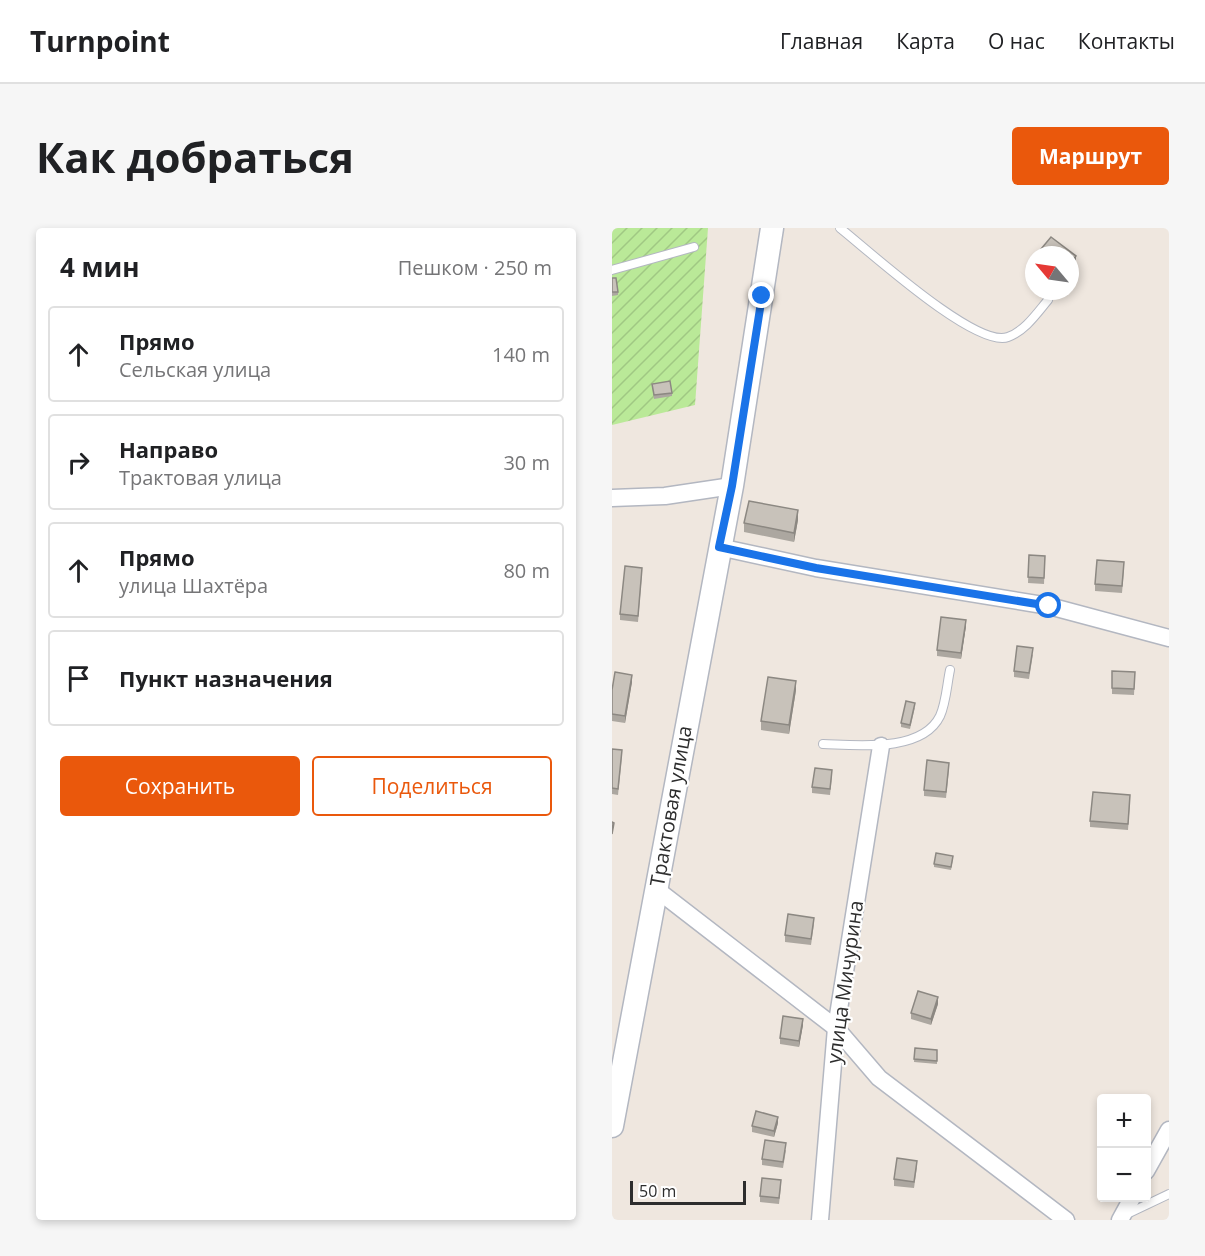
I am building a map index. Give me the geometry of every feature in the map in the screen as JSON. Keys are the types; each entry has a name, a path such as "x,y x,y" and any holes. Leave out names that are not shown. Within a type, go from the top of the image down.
{"main road":[{"name":"Трактовая улица","path":"612,1126 732,486 772,228"}],"street":[{"path":"612,498 665,496 732,486"},
{"path":"719,547 816,568 1049,606 1169,638"},
{"name":"улица Мичурина","path":"820,1220 836,1028 881,746"},
{"path":"656,889 836,1028 879,1078 1066,1220"},
{"path":"1151,1162 1169,1130"},
{"path":"1121,1218 1129,1202"}],"lane":[{"path":"840,228 957,321 983,335 1006,338 1022,329 1048,300"},
{"path":"612,270 694,247"},
{"path":"823,744 881,746 922,735 940,716 950,670"},
{"path":"1121,1218 1169,1194"}],"green space":[{"path":"612,228 708,228 695,405 612,425"}],"building":[{"path":"1051,237 1063,246 1044,246"},
{"path":"612,278 616,278 618,292 612,292"},
{"path":"670,381 672,393 654,395 652,384"},
{"path":"749,501 798,510 794,533 744,523"},
{"path":"1029,555 1045,556 1044,578 1028,577"},
{"path":"1097,560 1124,562 1122,586 1095,584"},
{"path":"625,566 642,568 638,616 620,614"},
{"path":"941,617 966,620 961,653 937,650"},
{"path":"1017,646 1033,648 1029,673 1014,671"},
{"path":"1112,671 1135,672 1134,689 1112,688"},
{"path":"615,672 632,675 625,716 612,714"},
{"path":"768,677 796,681 789,725 761,721"},
{"path":"906,701 915,703 910,725 901,723"},
{"path":"612,749 622,750 618,789 612,788"},
{"path":"927,760 949,763 946,792 924,790"},
{"path":"815,768 832,770 830,789 812,787"},
{"path":"1093,792 1130,795 1128,824 1090,821"},
{"path":"936,853 953,856 951,867 934,864"},
{"path":"788,914 814,918 811,939 785,935"},
{"path":"918,991 938,997 931,1019 911,1013"},
{"path":"783,1016 803,1019 799,1041 780,1038"},
{"path":"915,1048 937,1050 937,1061 914,1059"},
{"path":"756,1111 778,1117 774,1131 752,1126"},
{"path":"765,1140 786,1143 783,1162 762,1159"},
{"path":"897,1158 917,1161 914,1182 894,1179"},
{"path":"762,1178 781,1180 779,1198 760,1196"}],"route":[{"path":"762,296 732,486 719,547 816,568 1049,606"}]}
